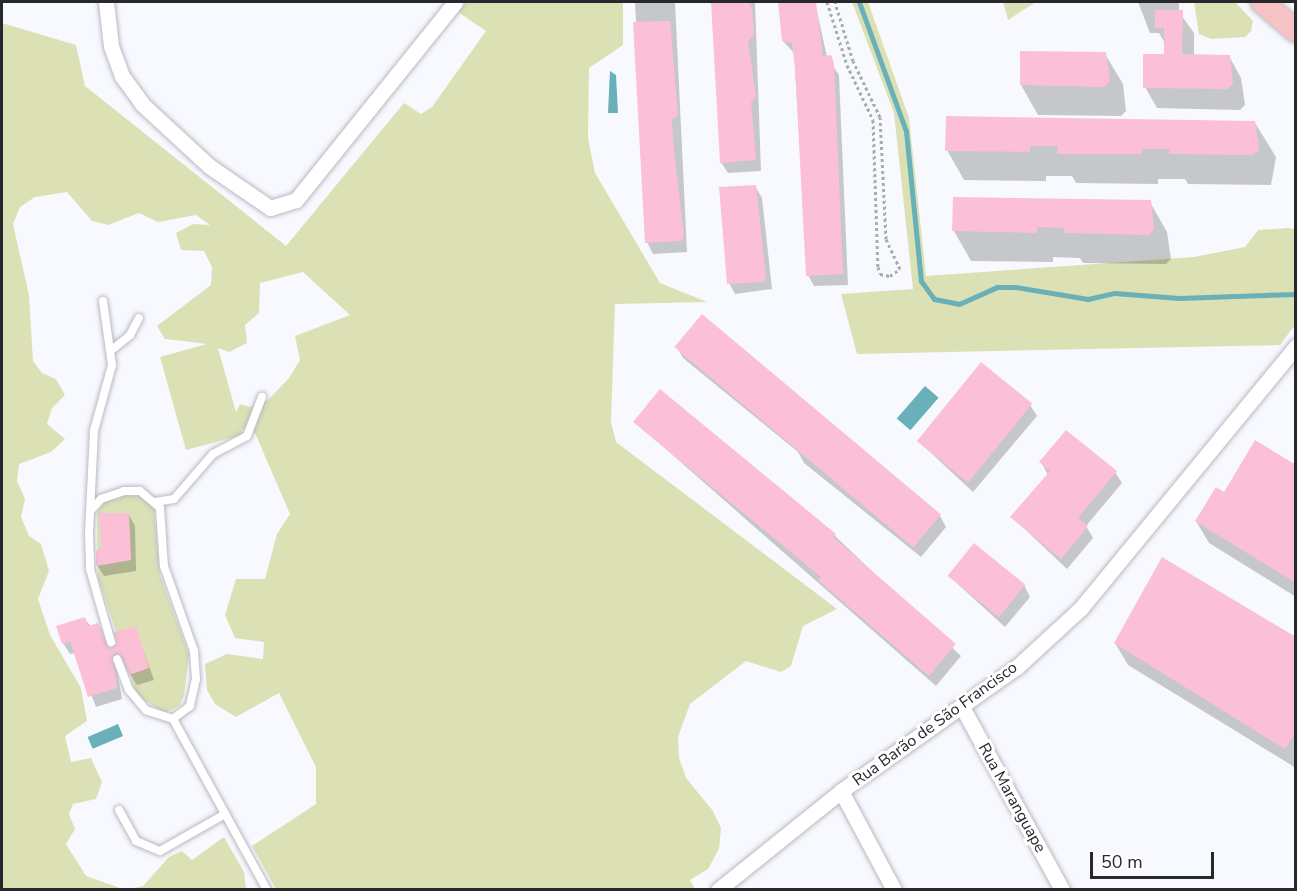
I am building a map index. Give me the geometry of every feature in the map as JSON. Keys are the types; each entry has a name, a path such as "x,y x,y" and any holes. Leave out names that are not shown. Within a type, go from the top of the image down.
{"main road":[{"path":"1262,2 1296,31"}],"street":[{"path":"106,2 111,46 122,76 142,104 209,166 270,208 296,200 455,2"},
{"name":"Rua Barão de São Francisco","path":"719,889 841,791 962,707 1081,608 1296,346"},
{"name":"Rua Maranguape","path":"962,707 1062,890"},
{"path":"841,791 894,890"}],"lane":[{"path":"104,301 113,349 94,431 90,569 111,642"},
{"path":"113,349 130,335 139,318"},
{"path":"155,502 174,499 213,454 247,436 262,397"},
{"path":"90,511 114,492 140,491 155,502 163,518 164,566 196,666 190,706 174,719"},
{"path":"117,659 139,705 174,719 267,890"},
{"path":"118,810 136,841 160,851 225,814"}],"path":[{"path":"827,2 847,64 873,120 878,267 890,276 900,269 886,239 880,117 853,61 836,2"}],"green space":[{"path":"466,2 623,2 623,45 589,68 588,138 595,173 660,283 707,302 615,304 611,422 616,442 837,609 803,626 791,666 781,672 746,661 690,704 678,737 679,758 686,778 713,811 721,828 719,849 708,869 690,880 695,889 276,889 252,846 316,804 316,767 279,693 236,717 215,704 207,690 205,664 227,654 263,659 264,642 235,638 225,615 236,579 265,579 277,534 290,514 255,433 241,429 242,435 186,450 160,357 207,344 165,339 157,326 211,285 212,267 204,251 181,250 176,233 193,224 210,225 196,215 158,222 139,213 108,225 92,221 67,192 35,197 20,207 13,224 29,295 33,361 42,373 56,379 65,395 52,408 47,424 65,439 51,452 19,464 17,481 25,499 21,517 29,536 41,544 49,571 38,599 50,635 81,688 87,721 65,736 71,762 91,758 102,782 96,799 73,804 69,814 75,829 66,844 86,876 123,889 2,889 2,23 76,45 85,86 286,246 404,103 421,114 432,107 486,31 458,12","holes":["303,272 350,315 295,336 300,360 289,378 268,400 250,407 240,404 236,412 218,348 229,352 247,343 245,325 259,313 260,283"]},
{"path":"852,2 868,2 909,118 926,276 1194,257 1245,247 1258,230 1295,229 1295,325 1280,345 857,354 841,294 913,289 894,113"},
{"path":"1003,2 1036,2 1008,20"},
{"path":"1194,2 1235,2 1253,21 1251,31 1245,37 1211,39 1199,34"},
{"path":"125,495 143,497 154,509 160,575 189,655 184,696 179,706 164,713 137,695 98,577 97,513 106,500"},
{"path":"224,837 244,872 246,889 129,889 143,886 169,857 182,851 192,860"}],"water":[{"path":"610,71 616,75 618,113 608,113"},
{"path":"925,386 939,398 910,430 897,418"},
{"path":"118,724 123,736 93,749 88,737"}],"building":[{"path":"711,2 749,2 752,9 754,35 748,41 756,97 751,102 756,160 720,163"},
{"path":"778,2 816,2 823,56 831,55 834,63 843,274 806,276 795,67 792,43 782,41"},
{"path":"1155,10 1183,10 1182,54 1230,55 1233,84 1227,89 1143,88 1143,54 1164,54 1164,28 1155,28"},
{"path":"670,21 678,115 672,120 674,151 684,236 681,241 645,243 633,22"},
{"path":"1020,51 1106,52 1110,81 1104,87 1020,85"},
{"path":"946,116 1255,121 1259,150 1253,155 1169,154 1169,149 1142,149 1142,154 1057,154 1058,146 1030,146 1030,152 945,151"},
{"path":"756,185 766,277 764,282 727,284 719,187"},
{"path":"953,197 1151,200 1154,229 1149,235 1064,233 1064,228 1037,227 1037,233 952,231"},
{"path":"702,314 941,515 913,547 674,347"},
{"path":"981,362 1032,404 968,483 917,441"},
{"path":"660,389 836,534 833,537 956,644 929,676 818,580 821,577 633,422"},
{"path":"1066,430 1117,471 1078,518 1088,526 1061,559 1010,517 1050,471 1039,462"},
{"path":"1255,440 1296,465 1296,583 1195,521 1216,487 1224,492"},
{"path":"99,513 129,513 131,560 96,566 96,551 102,547"},
{"path":"974,543 1025,585 999,617 948,576"},
{"path":"1162,557 1296,637 1296,732 1285,749 1114,643"},
{"path":"85,617 88,626 98,623 110,648 117,644 114,632 136,626 149,668 129,675 121,655 114,654 117,688 88,697 70,641 62,644 56,626"}],"waterway":[{"path":"859,2 906,131 921,281 934,299 959,304 997,287 1015,287 1088,299 1114,293 1179,298 1296,294"}]}
